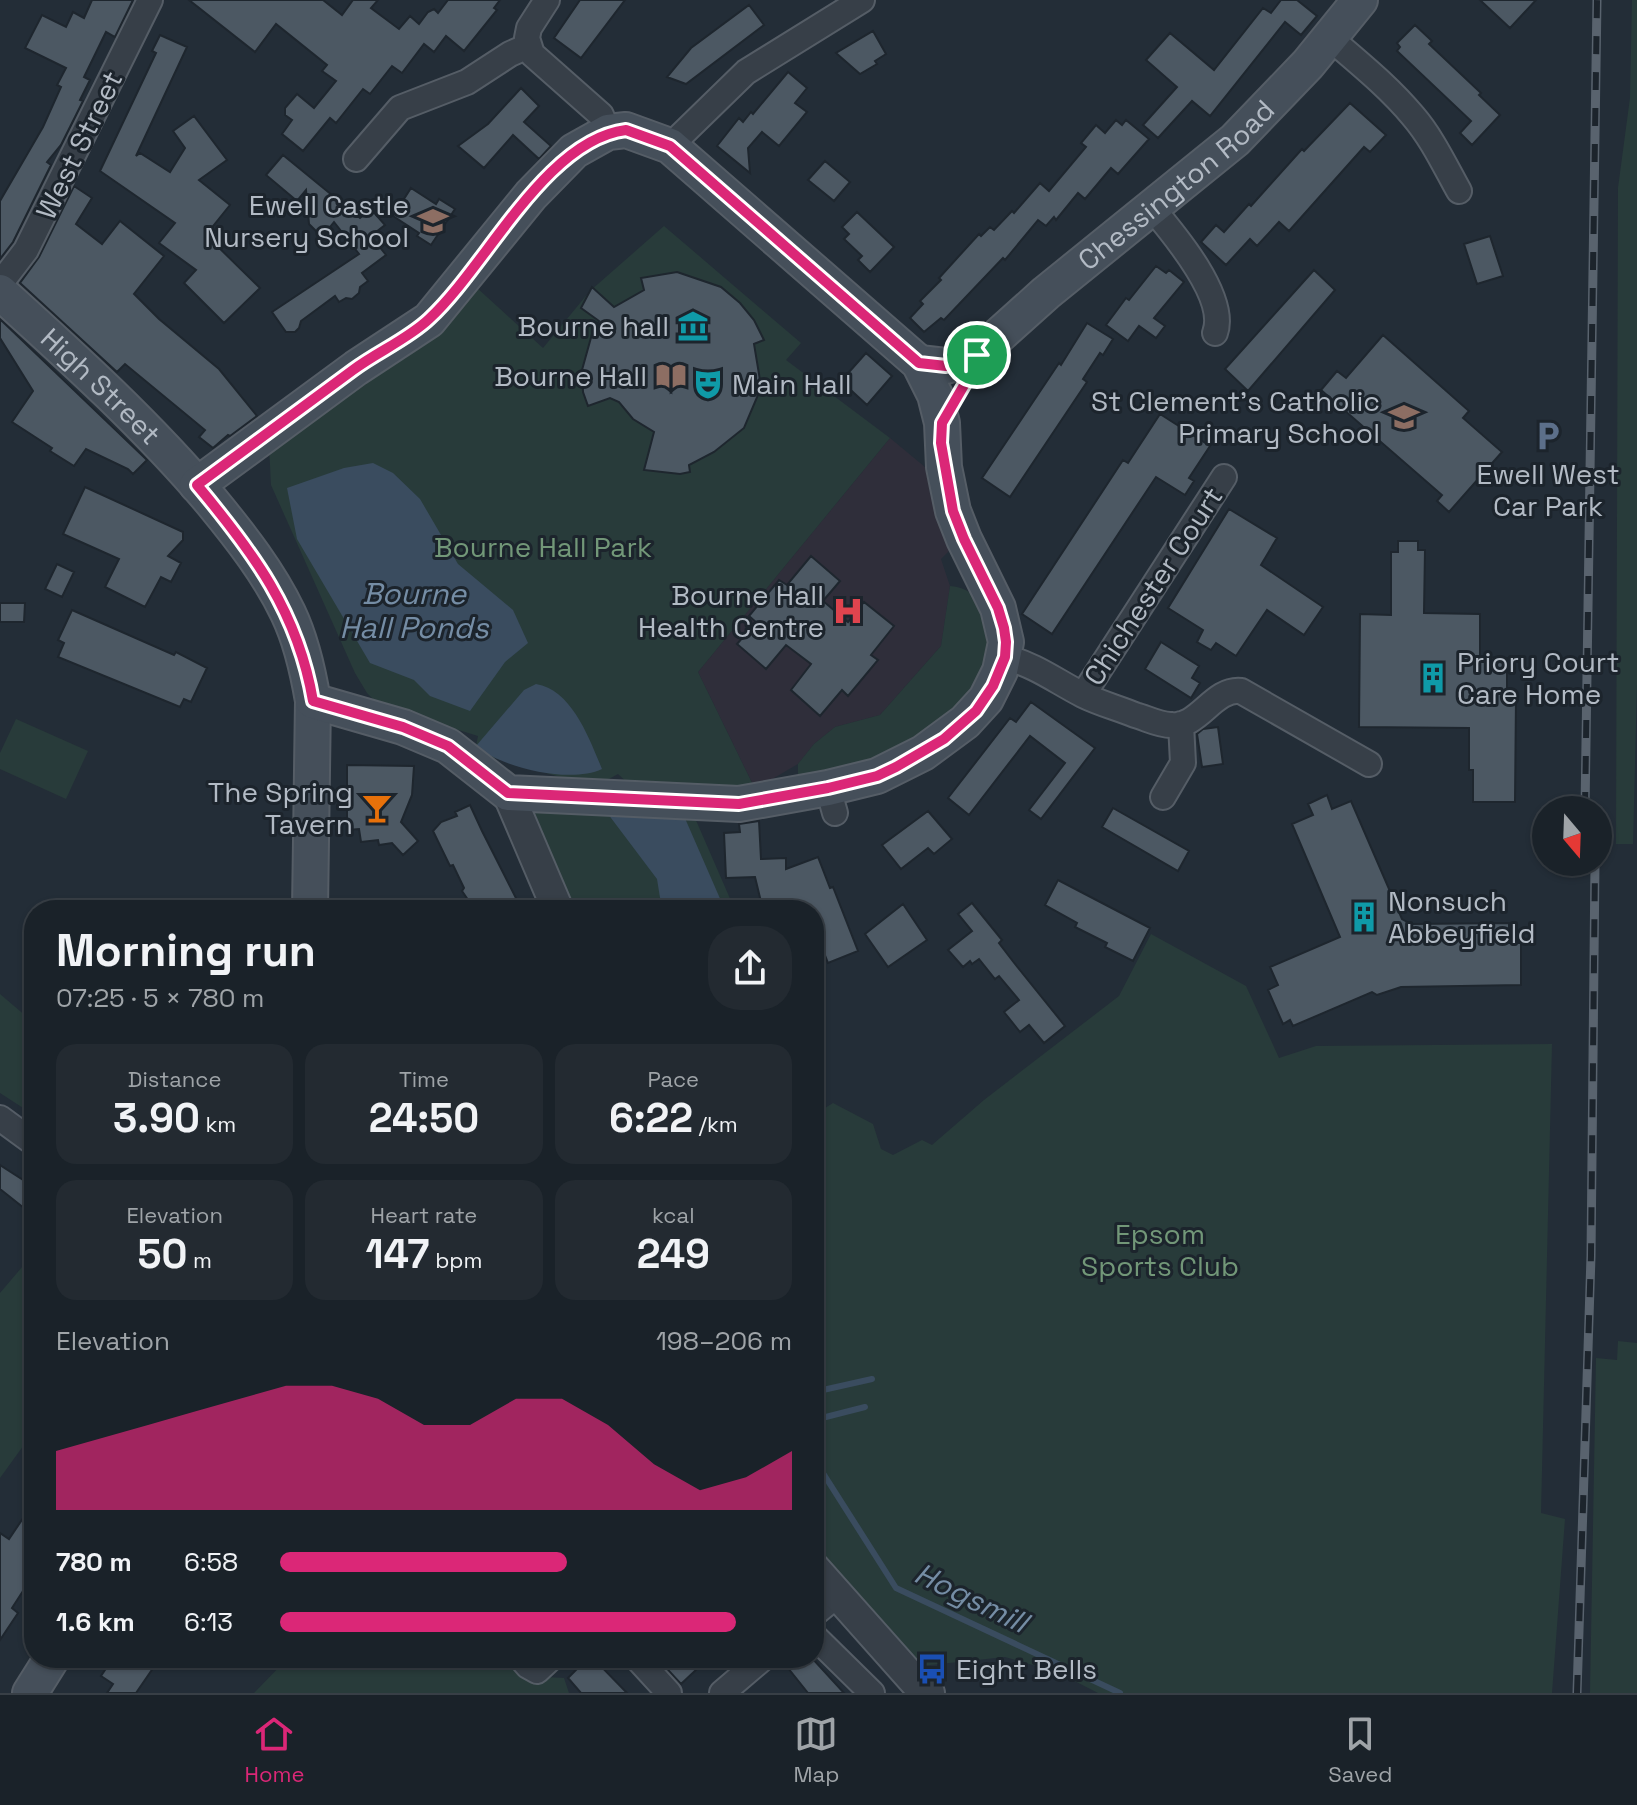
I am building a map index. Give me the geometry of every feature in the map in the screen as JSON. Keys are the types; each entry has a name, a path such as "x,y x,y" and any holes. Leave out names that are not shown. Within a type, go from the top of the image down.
{"main road":[{"name":"Chessington Road","path":"919,363 946,366 977,355 1046,293 1235,140 1271,105 1360,0"},
{"path":"177,474 356,368 429,320 531,195 574,151 608,132 626,130 670,146 919,363 934,390 942,423 941,443 948,491 964,539 998,608 1006,642 1005,657 986,699 965,722 923,753 831,801 739,804 508,793 448,746 403,727 313,701"},
{"name":"High Street","path":"0,292 129,410 177,474 240,537 288,613 308,671 313,701 310,900"},
{"name":"Chessington Road","path":"942,423 967,380 977,355"},
{"path":"30,1693 46,1668"}],"street":[{"name":"West Street","path":"0,284 26,250 150,0"},
{"path":"547,0 529,28 528,46 532,54 601,115 608,132"},
{"path":"670,146 746,72 862,0"},
{"path":"1330,38 1386,86 1414,117 1459,191"},
{"path":"356,159 400,108 467,82 528,46"},
{"path":"1152,208 1185,248 1203,280 1218,314 1219,324 1215,333"},
{"name":"Chichester Court","path":"1083,695 1224,477"},
{"path":"1005,657 1040,669 1083,695 1167,725 1191,720 1223,695 1232,690 1241,691 1369,764"},
{"path":"1163,797 1183,763 1181,724"},
{"path":"508,793 554,900"},
{"path":"0,1118 24,1136"},
{"path":"825,1605 929,1693"},
{"path":"824,1646 872,1693"},
{"path":"646,1668 669,1693"},
{"path":"722,1693 751,1668"}],"shaded area":[{"name":"Bourne Hall Health Centre","path":"890,438 925,467 931,497 949,551 941,559 950,586 941,646 880,715 835,727 814,744 798,764 755,789 698,672"}],"green space":[{"path":"1632,0 1637,0 1637,685 1633,844 1616,844 1618,188 1630,98"},
{"name":"Bourne Hall Park","path":"664,226 801,343 786,360 890,438 698,672 755,789 631,786 618,774 607,780 560,777 488,756 476,746 478,736 376,702 355,673 271,485 269,445 375,371 406,358 476,287 543,348 590,291"},
{"path":"950,586 961,588 977,600 996,649 976,695 920,747 798,781 798,764 814,744 835,727 880,715 941,646"},
{"path":"16,719 88,751 66,799 0,769 0,753"},
{"path":"533,808 695,818 731,900 568,900"},
{"name":"Epsom Sports Club","path":"1151,934 1246,986 1279,1058 1316,1046 1552,1044 1541,1513 1565,1519 1552,1693 1098,1693 1057,1672 1005,1657 921,1666 824,1558 824,1109 833,1103 873,1124 881,1149 893,1155 922,1140 932,1145 984,1100 1119,996"},
{"path":"0,994 24,1014 24,1109 0,1093"},
{"path":"24,1265 24,1445 0,1478 0,1293"},
{"path":"1618,1341 1637,1343 1637,1693 1590,1693 1596,1358 1617,1360"},
{"path":"278,1668 520,1668 527,1676 564,1678 569,1693 254,1693"}],"water":[{"name":"Bourne Hall Ponds","path":"373,463 393,473 420,499 458,564 513,610 528,643 505,662 470,711 430,696 414,680 370,663 297,539 287,488 344,468"},
{"path":"536,684 560,695 569,705 585,730 602,769 572,775 537,771 502,761 476,746 524,690"},
{"path":"605,810 684,816 721,900 660,900 657,879"}],"building":[{"path":"92,0 133,0 115,37 106,32 84,77 90,80 80,100 83,101 61,145 47,162 51,165 13,242 0,259 0,201 43,127 66,68 25,48 42,15 66,27 73,12 84,18"},
{"path":"189,0 323,0 342,15 353,0 378,0 371,8 399,29 410,16 419,24 428,12 434,9 438,13 448,0 500,0 494,8 497,10 464,51 446,36 434,52 424,44 402,73 392,66 370,94 363,89 336,123 330,118 303,151 282,134 292,120 285,115 285,108 297,94 314,108 336,81 322,71 327,65 276,24 255,52"},
{"path":"580,0 625,0 581,58 554,38"},
{"path":"1281,0 1297,0 1317,16 1301,35 1285,22 1210,116 1192,101 1158,138 1143,125 1177,87 1146,60 1170,33 1214,70 1263,8 1271,13"},
{"path":"1480,0 1536,0 1510,28"},
{"path":"749,5 764,25 686,84 667,77 691,48"},
{"path":"1415,25 1432,41 1429,44 1500,115 1472,145 1460,133 1471,121 1397,51 1400,47 1397,43"},
{"path":"873,31 886,54 875,61 877,64 860,74 836,53"},
{"path":"160,35 187,47 136,156 140,153 170,172 185,148 173,131 194,116 227,160 199,180 230,205 206,235 260,288 224,323 184,283 196,270 159,243 175,223 100,171 156,53 152,51"},
{"path":"788,72 807,88 795,103 807,112 779,146 762,132 748,148 750,173 717,146 739,118 743,122 751,112 753,114"},
{"path":"521,88 539,106 524,122 551,146 539,159 513,135 484,168 458,146 488,124"},
{"path":"1350,103 1386,135 1370,152 1364,147 1289,231 1279,222 1257,246 1250,239 1226,265 1201,242 1216,225 1224,232"},
{"path":"1116,120 1122,125 1126,120 1149,139 1118,174 1111,168 1085,199 1078,193 1056,220 1054,217 1046,226 1038,220 1005,260 1003,258 944,320 941,318 924,332 910,318 923,304 920,301 941,280 939,278 979,234 981,236 990,227 994,230 1012,211 1014,213 1040,183 1049,191 1086,147 1081,143 1096,125 1105,133"},
{"path":"283,155 360,218 371,209 385,225 371,236 386,255 362,273 368,281 360,287 359,293 352,299 339,302 335,296 301,321 295,332 286,332 272,312 359,254 334,222 322,237 309,224 306,190 297,201 266,175"},
{"path":"825,161 850,182 834,201 808,180"},
{"path":"74,186 92,198 76,224 102,244 120,221 164,256 134,294 219,369 257,416 213,448 199,437 205,430 125,364 117,372 20,283 39,257"},
{"path":"411,188 436,204 439,199 455,209 431,245 393,216"},
{"path":"857,212 894,247 870,272 858,260 862,256 844,239 849,234 842,227"},
{"path":"1490,236 1503,276 1477,284 1464,244"},
{"path":"1156,266 1166,273 1169,270 1184,282 1154,318 1165,326 1156,338 1139,326 1128,341 1106,325"},
{"path":"1314,270 1335,290 1248,391 1225,369"},
{"path":"677,272 721,287 754,320 764,340 754,344 760,380 758,395 744,428 714,452 689,465 690,472 680,474 644,470 654,432 633,419 619,402 610,398 588,406 583,392 582,370 599,321 581,308 592,287 614,307 644,290 641,278"},
{"path":"0,319 147,460 133,474 86,449 74,466 12,422 33,391 0,338"},
{"path":"1087,323 1113,339 1083,379 1087,382 1010,497 982,478"},
{"name":"St Clement's Catholic Primary School","path":"1383,335 1469,411 1463,418 1502,452 1449,512 1437,501 1442,495 1321,390 1337,371 1346,378"},
{"path":"866,353 892,376 867,405 841,381"},
{"path":"1160,414 1210,446 1189,478 1194,481 1185,495 1156,477 1052,634 1022,614 1123,460 1128,463"},
{"path":"85,487 183,532 183,540 168,556 181,563 171,582 161,577 145,607 105,587 119,559 63,534"},
{"path":"1229,509 1277,538 1261,565 1323,607 1304,635 1267,610 1236,656 1216,643 1211,650 1197,642 1203,630 1168,608"},
{"name":"Priory Court Care Home","path":"1398,541 1418,541 1418,550 1425,550 1424,613 1480,614 1480,657 1507,658 1507,698 1516,698 1515,802 1473,802 1469,728 1359,727 1360,614 1391,615 1391,552 1398,552"},
{"name":"Bourne Hall Health Centre","path":"811,556 840,581 823,601 848,622 864,602 894,626 871,655 878,660 848,696 842,690 820,716 791,690 811,664 786,645 766,669 737,644 756,622 749,616 779,580 787,585"},
{"path":"57,564 74,572 62,597 45,589"},
{"path":"0,603 25,603 24,622 0,622"},
{"path":"72,610 174,655 176,652 207,668 191,702 184,699 180,707 58,657 64,643 58,640"},
{"path":"1161,642 1199,666 1192,678 1200,683 1191,698 1145,669"},
{"path":"1031,702 1095,748 1041,819 1029,810 1065,763 1030,736 969,815 948,798 1010,718 1016,722"},
{"path":"1218,727 1223,764 1202,767 1197,734 1203,729"},
{"name":"The Spring Tavern","path":"347,765 414,766 412,795 401,822 418,841 403,855 392,843 379,845 378,840 361,842 359,829 347,830"},
{"name":"Nonsuch Abbeyfield","path":"1327,795 1332,809 1351,801 1402,919 1411,924 1509,923 1509,943 1521,943 1521,985 1401,987 1377,995 1372,992 1293,1026 1290,1020 1283,1024 1268,990 1278,985 1270,967 1340,937 1292,824 1313,815 1308,804"},
{"path":"470,805 517,900 468,900 433,831 441,822 457,816 455,812"},
{"path":"1113,808 1189,851 1178,871 1102,827"},
{"path":"928,811 952,839 934,854 928,848 901,869 882,845"},
{"path":"759,821 761,859 786,858 786,869 818,857 858,951 828,963 824,953 824,900 761,900 755,877 726,878 724,833 740,832 739,824"},
{"path":"1058,880 1150,928 1133,961 1105,947 1107,943 1075,927 1077,923 1045,905"},
{"path":"972,903 1002,940 999,943 1065,1026 1044,1043 1029,1025 1020,1032 1004,1012 1019,1000 999,976 995,979 979,959 963,967 948,950 972,931 958,914"},
{"path":"903,904 927,940 888,967 865,934"},
{"path":"0,1165 24,1181 24,1208 0,1189"},
{"path":"24,1517 24,1589 12,1608 18,1613 0,1640 0,1533 9,1539"},
{"path":"106,1668 153,1668 136,1693 107,1693 113,1684 101,1676"},
{"path":"574,1668 603,1668 627,1693 581,1693 568,1678 576,1670"},
{"path":"666,1668 696,1668 697,1669 681,1684"},
{"path":"788,1668 821,1668 844,1693 808,1693"}],"waterway":[{"path":"824,1390 872,1379"},
{"path":"824,1417 865,1407"},
{"name":"Hogsmill","path":"824,1475 896,1588 1120,1693"}],"railway":[{"path":"1585,796 1597,0"},
{"path":"1577,1693 1591,1256 1595,876"}],"place":[{"name":"Ewell Castle Nursery School","path":"433,221"},
{"name":"Bourne hall","path":"693,326"},
{"name":"Bourne Hall","path":"671,376"},
{"name":"Main Hall","path":"708,384"},
{"name":"St Clement's Catholic Primary School","path":"1404,417"},
{"name":"Ewell West Car Park","path":"1548,436"},
{"name":"Bourne Hall Health Centre","path":"848,611"},
{"name":"Priory Court Care Home","path":"1433,678"},
{"name":"The Spring Tavern","path":"377,808"},
{"name":"Nonsuch Abbeyfield","path":"1364,917"},
{"name":"Eight Bells","path":"932,1669"}],"route":[{"path":"626,130 670,146 919,363 946,366 977,355 967,380 942,423 941,443 953,511 998,608 1004,628 1005,657 993,686 986,699 965,722 923,753 896,767 877,776 765,801 739,804 508,793 448,746 403,727 313,701 308,671 288,613 240,537 197,485 356,368 429,320 531,195 574,151 608,132 626,130"}]}
